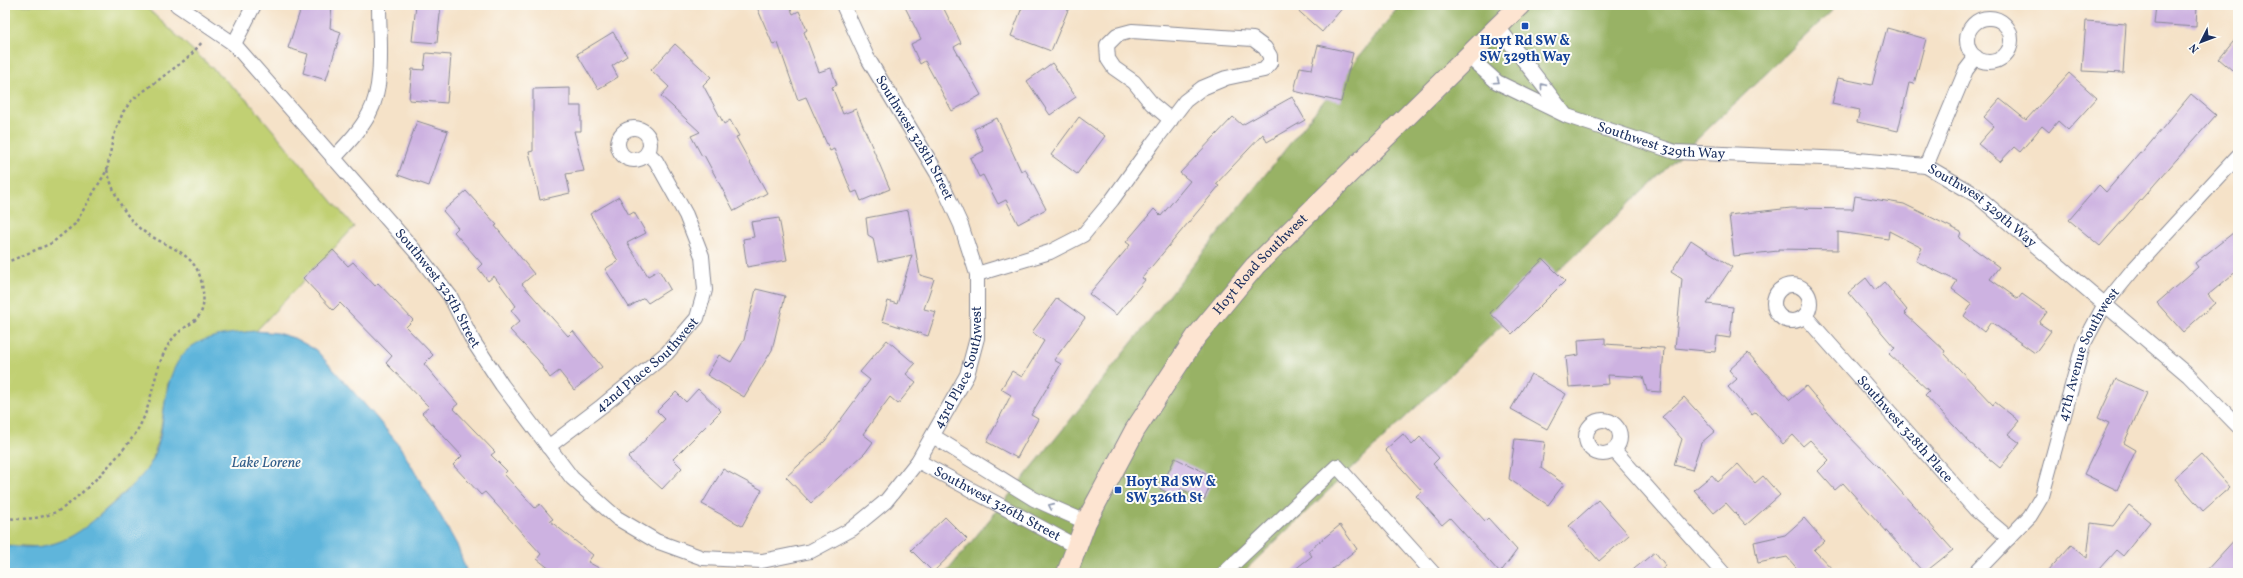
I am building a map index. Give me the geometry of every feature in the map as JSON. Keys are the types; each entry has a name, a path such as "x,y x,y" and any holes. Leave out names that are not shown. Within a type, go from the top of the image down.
{"main road":[{"name":"Hoyt Road Southwest","path":"1067,573 1086,522 1135,430 1196,337 1255,266 1520,5"}],"street":[{"name":"Southwest 325th Street","path":"178,5 234,44 333,159 416,252 450,296 473,341 502,385 572,478 617,518 656,541 703,558"},
{"path":"234,44 254,5"},
{"path":"333,159 362,126 374,101 378,82 379,5"},
{"name":"Southwest 328th Street","path":"843,5 867,57 937,173 961,225 977,274"},
{"path":"1498,27 1567,116"},
{"path":"977,274 1050,252 1083,235 1112,200 1170,120 1186,101 1202,88 1226,78 1264,70 1270,63 1270,56 1265,48 1253,39 1132,31 1117,35 1108,46 1108,59 1114,68 1134,82 1152,104 1170,120"},
{"name":"Southwest 329th Way","path":"1468,56 1497,82 1567,116 1675,152 1847,159 1926,166 1976,195 2189,376 2238,426"},
{"path":"1926,166 1966,70 1976,57"},
{"name":"42nd Place Southwest","path":"548,447 602,406 667,353 697,318 705,290 702,256 686,215 656,161 648,153"},
{"name":"47th Avenue Southwest","path":"1975,573 2030,516 2042,496 2083,345 2105,304 2132,271 2238,156"},
{"name":"43rd Place Southwest","path":"703,558 762,561 811,551 852,529 886,501 918,461 967,375 977,338 977,274"},
{"name":"Southwest 328th Place","path":"1805,316 1976,510 2009,538"},
{"name":"Southwest 326th Street","path":"933,436 1034,498 1086,522"},
{"path":"1614,450 1723,573"},
{"name":"Southwest 326th Street","path":"918,461 1077,548"},
{"path":"1224,573 1337,466 1433,573"}],"path":[{"path":"5,263 52,243 68,231 81,218 107,170 114,138 123,112 132,100 189,56 213,28"},
{"path":"5,518 39,517 57,512 90,485 138,430 152,395 167,347 183,330 199,318 203,310 201,280 195,267 184,254 143,231 134,223 119,202 111,186 107,170"}],"green space":[{"path":"5,5 139,5 148,9 249,102 354,227 256,331 217,336 168,383 161,427 153,459 142,477 83,530 65,540 43,547 5,545"},
{"path":"1400,5 1838,5 1242,573 946,573 1060,433"}],"water":[{"name":"Lake Lorene","path":"256,331 277,333 294,338 316,350 375,416 399,445 443,520 457,545 467,573 5,573 5,545 24,547 40,546 67,538 80,531 91,522 142,476 150,465 158,447 169,381 181,357 188,349 205,339 215,336"}],"building":[{"path":"302,5 332,5 330,28 341,32 326,80 303,73 308,54 288,48"},
{"path":"416,5 441,5 437,43 412,41"},
{"path":"756,5 789,5 793,14 799,11 807,30 804,32 819,72 831,68 837,85 832,87 843,114 856,109 890,189 861,201 857,191 852,193 834,149 830,151 806,97 798,100 778,43 773,45"},
{"path":"904,5 942,5 961,43 954,47 981,95 952,111 925,61 920,64 911,44 921,39"},
{"path":"1023,5 1070,5 1051,51 1011,36"},
{"path":"1292,5 1345,5 1322,32"},
{"path":"2156,5 2197,5 2196,27 2154,24"},
{"path":"2086,21 2126,24 2123,73 2082,71"},
{"path":"1887,28 1926,39 1914,84 1909,83 1898,131 1857,122 1860,110 1832,104 1838,78 1872,85"},
{"path":"613,32 627,56 612,66 618,77 598,89 577,54"},
{"path":"2238,36 2238,75 2219,59"},
{"path":"675,44 711,77 703,85 724,124 730,120 739,136 736,137 767,193 734,211 704,155 702,156 691,136 700,132 661,96 669,87 651,70"},
{"path":"1318,45 1353,53 1341,102 1294,91 1300,67 1312,69"},
{"path":"426,53 451,55 447,103 409,100 412,69 424,70"},
{"path":"1052,63 1076,97 1050,115 1027,81"},
{"path":"2069,73 2097,98 2068,130 2058,121 2049,132 2042,126 2020,152 2014,147 2000,162 1978,144 1994,126 1984,117 2000,99 2026,120"},
{"path":"570,88 570,106 581,106 581,131 574,131 584,171 566,174 570,193 540,200 529,152 533,151 533,89"},
{"path":"2191,94 2216,115 2100,246 2069,220 2099,185 2106,192 2140,152 2142,153"},
{"path":"1292,97 1305,120 1267,142 1263,134 1216,184 1219,186 1142,278 1145,280 1116,315 1089,294 1130,245 1126,242 1154,209 1161,216 1190,181 1180,173 1233,117 1242,125"},
{"path":"1079,117 1105,136 1077,174 1051,155"},
{"path":"997,118 1021,171 1025,169 1046,209 1018,224 1006,200 998,204 983,175 979,177 970,158 984,151 974,129"},
{"path":"417,121 448,131 429,186 398,175"},
{"path":"466,191 497,225 495,226 534,274 522,284 568,336 573,331 602,367 574,390 559,371 550,378 538,360 510,330 520,321 511,310 516,306 494,276 488,281 478,268 482,264 454,232 458,228 443,211"},
{"path":"1855,196 1904,204 1961,232 1959,238 1999,267 1990,279 2018,299 2022,294 2047,312 2039,323 2051,331 2035,353 1991,322 1984,332 1964,316 1972,304 1952,289 1957,281 1916,261 1922,248 1889,231 1888,239 1838,232 1838,250 1778,249 1778,251 1734,256 1729,215 1791,208 1853,209"},
{"path":"619,197 629,215 634,212 646,233 627,243 648,276 659,270 670,289 648,303 644,298 629,307 605,269 618,261 590,214"},
{"path":"908,210 920,275 934,279 924,309 936,312 928,336 882,321 888,301 897,304 912,255 878,262 873,238 868,235 866,218"},
{"path":"779,218 787,260 747,267 743,239 754,237 751,222"},
{"path":"2238,229 2238,270 2208,295 2215,303 2183,332 2157,303 2198,267 2195,263"},
{"path":"1691,240 1732,267 1707,304 1733,307 1730,338 1717,336 1715,352 1675,348 1682,279 1671,272"},
{"path":"333,250 348,266 353,262 375,286 378,283 413,320 406,327 433,355 424,364 458,404 453,408 495,452 491,455 507,471 504,474 535,508 540,504 553,519 550,521 593,555 588,562 608,573 555,573 537,559 541,554 485,492 481,495 453,465 462,456 422,413 429,407 386,363 392,356 340,303 333,310 303,278"},
{"path":"1543,259 1565,281 1512,334 1490,313"},
{"path":"1866,278 1875,290 1884,282 1907,310 1904,313 1945,351 1944,353 1993,405 1995,402 2019,421 2008,434 2020,443 2000,468 1970,443 1925,395 1929,391 1889,354 1895,348 1848,293"},
{"path":"756,289 785,296 772,350 744,397 707,375 719,355 731,362 744,340"},
{"path":"1057,298 1085,318 1054,360 1061,364 1031,415 1038,419 1017,458 987,442 1011,395 1001,389 1012,371 1022,377 1044,341 1032,332"},
{"path":"1605,338 1605,344 1664,348 1661,392 1647,391 1643,377 1608,375 1609,384 1569,387 1566,357 1579,355 1578,340"},
{"path":"887,340 915,364 906,374 916,382 898,404 890,397 863,434 873,442 865,453 811,503 786,477 825,441 870,380 860,372"},
{"path":"1748,353 1790,400 1806,386 1843,430 1879,467 1953,550 1924,573 1843,483 1835,490 1818,471 1829,460 1810,440 1803,446 1793,435 1783,444 1756,412 1752,415 1728,387 1737,379 1729,370"},
{"path":"1531,374 1566,394 1547,429 1511,409"},
{"path":"2116,379 2147,393 2124,443 2136,450 2117,490 2084,474 2109,423 2098,418"},
{"path":"698,389 721,411 673,459 682,468 662,489 628,458 665,419 657,411 676,392 686,402"},
{"path":"1684,397 1715,431 1701,443 1692,470 1674,465 1682,439 1662,417"},
{"path":"1403,434 1412,445 1420,437 1439,458 1433,464 1485,521 1488,518 1517,550 1500,573 1450,518 1442,525 1416,496 1422,491 1385,450"},
{"path":"1515,439 1545,442 1541,468 1564,484 1548,505 1509,479"},
{"path":"2201,454 2230,487 2203,511 2174,478"},
{"path":"1175,458 1214,477 1204,500 1181,489 1177,497 1160,489"},
{"path":"1738,464 1755,483 1763,476 1780,495 1746,525 1726,503 1714,513 1694,490 1712,475 1718,482"},
{"path":"723,469 762,490 742,526 702,504"},
{"path":"1598,500 1629,535 1599,561 1569,526"},
{"path":"2129,505 2150,522 2123,556 2116,550 2099,569 2104,573 2046,573 2071,545 2087,558 2091,523 2113,526"},
{"path":"945,517 967,539 933,572 911,550"},
{"path":"1804,518 1824,541 1814,550 1836,573 1801,573 1787,557 1758,563 1754,542 1785,535"},
{"path":"1340,525 1357,549 1327,573 1290,573 1312,556 1308,551"},
{"path":"2238,536 2238,573 2204,573"},
{"path":"1655,552 1666,566 1658,573 1629,573"}],"place":[{"name":"Hoyt Rd SW & SW 329th Way","path":"1525,26"},
{"name":"Hoyt Rd SW & SW 326th St","path":"1118,490"}]}
